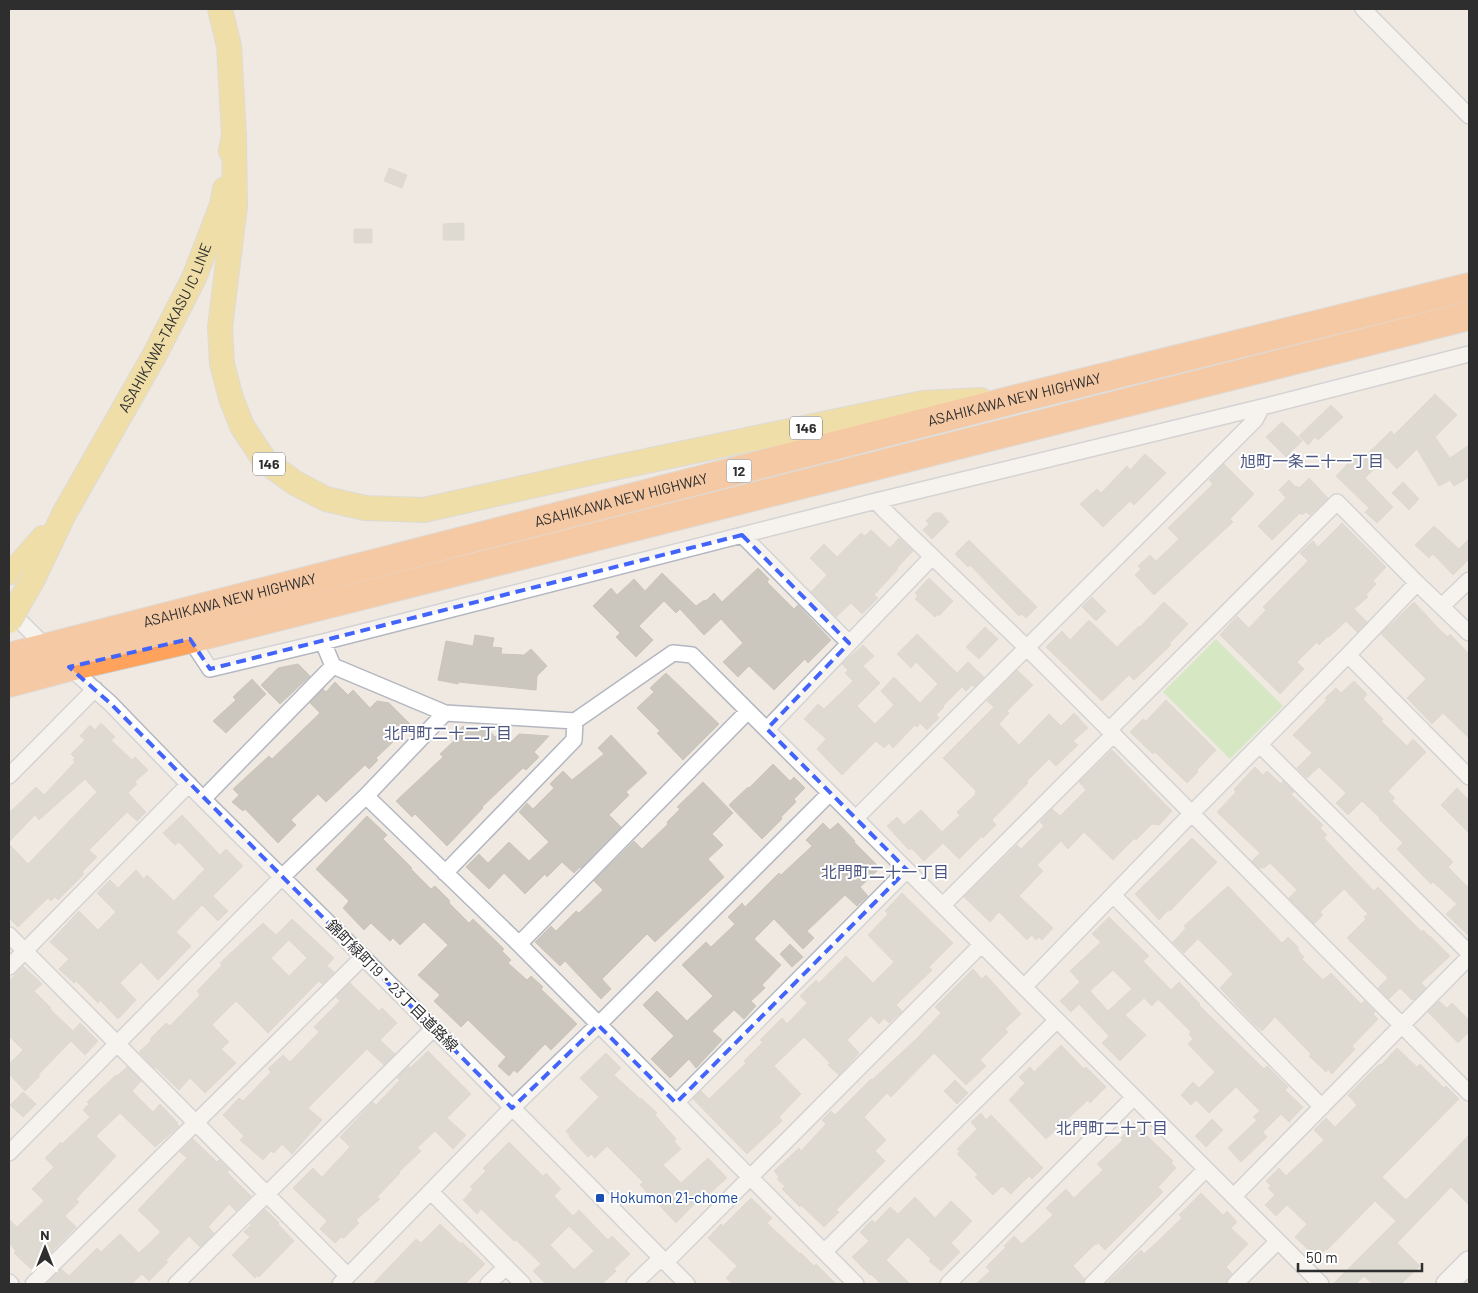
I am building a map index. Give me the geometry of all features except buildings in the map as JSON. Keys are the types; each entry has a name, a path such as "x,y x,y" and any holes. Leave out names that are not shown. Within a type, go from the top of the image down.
{"highway":[{"name":"ASAHIKAWA NEW HIGHWAY","path":"11,676 47,648 1020,398 1469,286"},
{"name":"ASAHIKAWA NEW HIGHWAY","path":"11,676 69,667 190,639 1469,316"}],"main road":[{"name":"ASAHIKAWA-TAKASU IC LINE","path":"9,621 21,572 64,514 154,356 194,278 222,205 234,136 228,46 220,9"},
{"name":"146","path":"234,136 235,206 220,327 222,364 231,398 242,426 265,461 295,483 326,500 365,508 424,510 923,403 1020,398"},
{"path":"1447,1284 1469,1262"}],"street":[{"path":"1363,9 1469,116"},
{"path":"190,639 210,669 1469,354"},
{"path":"856,818 1254,420 1262,407"},
{"path":"876,501 1112,732 1469,1093"},
{"path":"942,904 1337,502 1417,583 1469,632"},
{"path":"742,535 850,643"},
{"path":"767,729 932,557"},
{"path":"1442,606 1469,580"},
{"path":"1024,987 1417,583"},
{"name":"錦町緑町19・23丁目道路線","path":"9,610 47,648 95,689 687,1284"},
{"path":"323,642 334,666 445,713 575,720 673,653 692,655 1321,1284"},
{"path":"1348,655 1469,777"},
{"path":"203,799 334,666"},
{"path":"9,776 95,689"},
{"path":"519,944 748,711"},
{"path":"9,1152 366,796 445,713"},
{"path":"445,873 574,740 575,720"},
{"path":"1260,745 1469,953"},
{"path":"9,966 189,784"},
{"path":"9,935 266,1194 344,1280 512,1108 598,1025 830,793"},
{"path":"366,796 519,944 856,1284"},
{"path":"676,1103 907,870"},
{"path":"1113,895 1322,1107"},
{"path":"634,1284 663,1260 749,1177 981,945"},
{"path":"33,1284 363,957"},
{"path":"1234,1196 1469,957"},
{"path":"824,1252 1057,1020"},
{"path":"176,1284 434,1028"},
{"path":"948,1284 1134,1097"},
{"path":"1092,1284 1206,1169"},
{"path":"431,1192 523,1284"},
{"path":"1235,1284 1278,1242"},
{"path":"488,1284 506,1267"}],"highlighted area":[{"path":"742,535 849,643 767,729 907,870 676,1103 598,1025 512,1108 110,703 69,667 190,639 210,669"}],"green space":[{"path":"1216,639 1283,706 1230,759 1163,692"}],"place":[{"name":"Hokumon 21-chome","path":"600,1198"}],"district":[{"name":"旭町一条二十一丁目","path":"1312,461"},
{"name":"北門町二十二丁目","path":"448,733"},
{"name":"北門町二十一丁目","path":"885,872"},
{"name":"北門町二十丁目","path":"1112,1128"}]}
